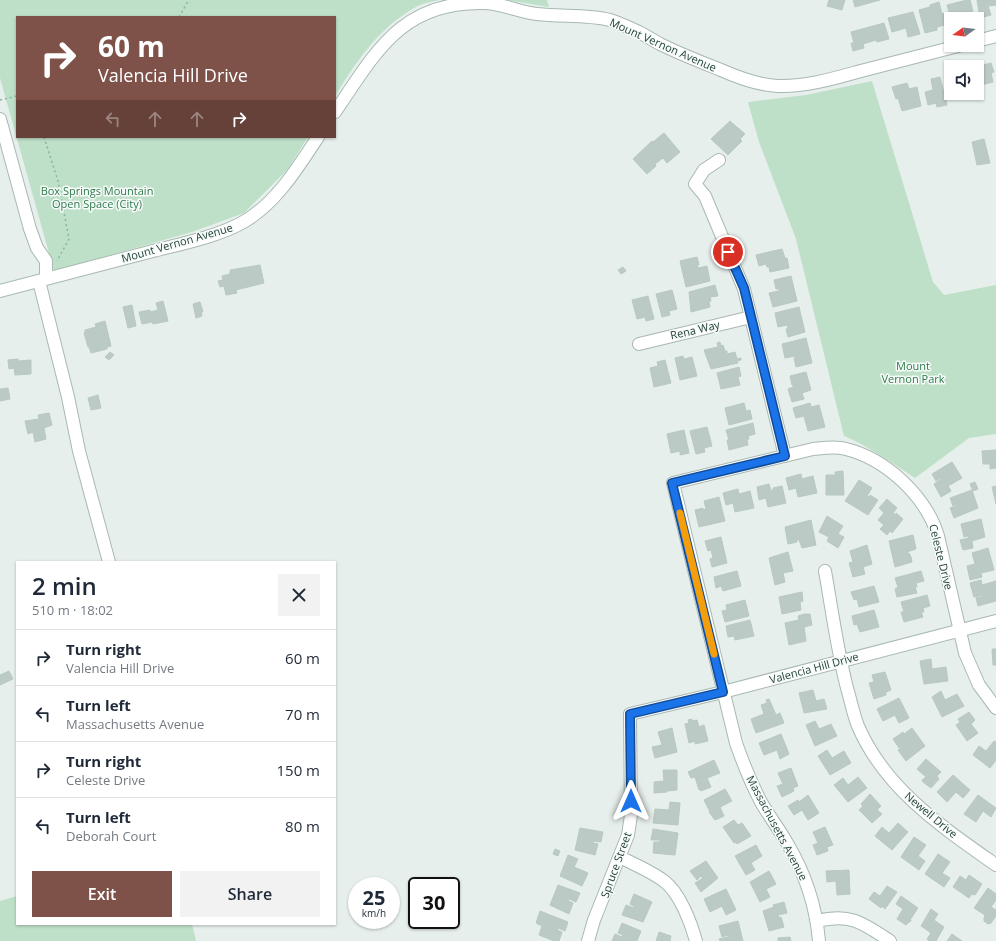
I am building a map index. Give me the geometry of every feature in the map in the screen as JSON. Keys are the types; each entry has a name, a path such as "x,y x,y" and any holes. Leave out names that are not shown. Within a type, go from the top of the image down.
{"street":[{"name":"Mount Vernon Avenue","path":"336,111 374,55 401,25 434,8 466,2 488,3 534,14 610,20 690,58 737,77 762,84 778,86 812,83 944,50"},
{"path":"984,39 996,36"},
{"path":"0,119 30,229 37,248 46,261 44,276 79,451 109,561"},
{"name":"Mount Vernon Avenue","path":"0,291 44,276 186,242 229,229 246,221 263,208 277,193 317,138"},
{"path":"719,160 704,170 696,184 706,196 744,288 785,456"},
{"name":"Rena Way","path":"639,344 751,317"},
{"name":"Celeste Drive","path":"672,483 813,449 828,447 845,449 862,454 879,464 906,485 917,496 935,525 959,630 971,668 979,685 996,708"},
{"name":"Massachusetts Avenue","path":"672,483 736,743 760,800 797,862 806,883 817,921 819,941"},
{"name":"Newell Drive","path":"825,571 840,661 858,726 877,759 904,792 930,817 996,865"},
{"name":"Valencia Hill Drive","path":"630,714 723,692 996,621"},
{"name":"Spruce Street","path":"588,941 594,920 628,834 631,815 630,714"},
{"path":"620,857 666,882 678,898 686,914 696,941"},
{"path":"817,921 832,918 845,918 858,921 890,941"}],"path":[{"path":"180,16 187,3 187,0"},
{"path":"0,100 16,96"},
{"path":"44,138 58,181 69,239 57,262 44,276"}],"green space":[{"name":"Box Springs Mountain Open Space (City)","path":"0,0 439,0 418,6 403,15 379,35 360,58 336,94 336,16 16,16 16,135 0,78"},
{"path":"507,0 547,0 549,7"},
{"name":"Mount Vernon Park","path":"872,81 933,282 944,295 996,285 996,434 969,438 915,478 872,450 844,436 796,239 759,142 748,102 806,95"},
{"name":"Box Springs Mountain Open Space (City)","path":"17,138 307,138 288,169 244,213 192,232 54,271"},
{"path":"16,896 16,925 192,925 196,941 0,941 0,901"}],"building":[{"path":"829,0 845,0 842,10 827,6"},
{"path":"853,0 880,0 855,7"},
{"path":"970,0 973,11 949,12 947,5"},
{"path":"977,0 996,0 996,5 988,6 991,15 984,17 984,12 979,12"},
{"path":"939,2 942,14 944,13 944,25 937,27 937,30 925,33 919,10 930,7 930,5"},
{"path":"913,12 920,34 908,37 906,28 892,32 888,18"},
{"path":"884,23 889,39 877,42 876,40 863,44 864,48 853,51 851,43 854,43 851,32"},
{"path":"991,63 994,72 991,73 993,82 984,84 984,68 984,65"},
{"path":"940,77 944,100 946,100 947,105 937,107 936,103 928,105 925,92 933,90 931,79"},
{"path":"907,83 909,89 917,87 921,106 902,111 898,98 896,99 892,87"},
{"path":"730,121 745,134 740,139 742,141 728,155 711,139"},
{"path":"664,133 680,152 667,163 663,158 655,164 656,166 647,174 633,159 652,141 653,142"},
{"path":"984,139 990,163 977,165 972,142"},
{"path":"782,249 785,258 787,258 789,268 770,272 769,267 767,267 766,264 759,266 756,255"},
{"path":"697,257 699,265 697,265 698,268 707,266 710,281 686,287 680,261"},
{"path":"260,265 264,283 236,290 237,293 226,295 224,286 220,287 218,281 223,280 222,276 230,274 230,270"},
{"path":"623,267 626,271 621,274 618,270"},
{"path":"791,276 797,301 773,307 769,293 779,291 779,289 776,289 774,280"},
{"path":"715,285 718,296 710,297 710,307 691,312 689,292"},
{"path":"672,290 677,309 669,311 670,315 662,317 656,294"},
{"path":"648,296 654,319 646,321 645,317 637,319 632,300"},
{"path":"163,301 168,321 153,324 152,322 142,324 139,312 158,310 156,303"},
{"path":"200,302 203,312 201,312 202,316 196,318 193,304"},
{"path":"132,305 136,326 128,328 123,307"},
{"path":"799,307 805,332 788,337 786,329 788,329 787,325 778,327 775,313"},
{"path":"105,321 111,346 107,347 107,349 91,353 84,333 85,330 96,327 95,324"},
{"path":"806,338 812,363 796,367 795,356 785,358 782,344"},
{"path":"720,342 721,346 723,345 725,351 727,351 727,354 735,352 737,359 741,358 741,360 737,361 738,363 711,369 704,350 718,347 717,343"},
{"path":"110,352 114,355 109,360 105,357"},
{"path":"683,356 684,359 692,357 697,376 680,380 675,358"},
{"path":"18,359 18,361 31,360 31,374 15,375 14,368 9,369 8,360"},
{"path":"665,360 671,383 654,387 650,368 658,366 657,362"},
{"path":"739,367 741,376 738,377 740,385 721,389 717,373"},
{"path":"806,372 811,390 802,393 804,399 792,402 788,389 795,386 792,385 790,376"},
{"path":"8,388 10,399 0,401 0,389"},
{"path":"98,395 101,408 91,410 88,398"},
{"path":"744,403 746,411 750,410 752,419 729,425 725,408"},
{"path":"810,403 811,407 819,405 825,427 808,431 804,416 796,418 793,408"},
{"path":"49,413 52,425 44,428 46,439 35,442 33,432 28,434 25,421 39,419 38,415"},
{"path":"753,423 755,434 748,436 748,445 729,450 727,440 729,440 726,430"},
{"path":"707,427 712,446 704,448 705,452 696,454 690,431"},
{"path":"684,430 689,453 680,455 680,451 671,453 667,434"},
{"path":"996,450 996,468 990,469 990,464 983,464 982,451"},
{"path":"952,462 962,478 948,486 951,491 941,497 934,484 941,479 940,478 936,481 932,474"},
{"path":"843,471 844,495 826,495 826,475 835,475 835,472"},
{"path":"801,474 802,479 813,476 817,493 798,497 796,488 789,490 786,478"},
{"path":"859,480 872,488 867,496 870,497 870,495 878,500 868,515 845,501"},
{"path":"975,482 978,489 973,491 970,484"},
{"path":"769,484 771,491 773,488 782,486 786,503 768,507 766,498 759,500 757,487"},
{"path":"996,486 996,504 992,487"},
{"path":"738,489 739,494 750,491 754,508 735,512 733,503 726,505 723,493"},
{"path":"972,490 978,508 954,518 950,508 958,505 953,506 950,498"},
{"path":"719,497 725,521 699,527 695,510 703,508 703,510 706,509 704,501"},
{"path":"887,499 897,508 893,513 895,515 896,513 903,519 892,533 890,531 887,535 880,529 884,525 878,520 884,513 879,508"},
{"path":"827,516 843,526 838,534 844,537 838,548 827,541 829,537 819,532"},
{"path":"981,519 985,537 972,541 973,548 963,550 960,540 969,538 968,536 964,537 961,524"},
{"path":"811,520 816,545 802,548 799,540 788,544 785,527"},
{"path":"913,535 916,549 907,552 911,557 912,562 895,567 889,541"},
{"path":"721,537 727,563 712,567 710,559 713,558 711,550 708,551 705,541"},
{"path":"867,545 872,564 863,567 865,574 853,577 849,563 853,562 850,551"},
{"path":"988,548 994,570 981,573 982,577 970,580 967,566 975,564 972,553"},
{"path":"788,552 793,571 783,573 785,582 775,585 769,558"},
{"path":"737,571 741,586 723,591 721,586 716,588 714,577"},
{"path":"921,571 924,581 916,583 917,587 915,587 917,593 897,597 895,589 898,587 895,578"},
{"path":"981,580 982,585 996,581 996,601 978,606 976,598 984,596 974,597 970,583"},
{"path":"874,586 879,602 859,607 857,599 854,600 851,592"},
{"path":"802,592 803,601 800,602 801,610 782,614 779,597"},
{"path":"927,595 930,606 923,608 924,612 921,612 923,617 904,622 901,612 904,612 901,602"},
{"path":"745,600 749,616 725,622 722,611 727,610 726,605"},
{"path":"874,610 879,627 860,632 857,624 854,625 852,616"},
{"path":"810,614 812,625 804,627 806,641 789,645 785,623 799,620 798,616"},
{"path":"750,620 754,636 735,640 734,636 728,637 726,626"},
{"path":"992,649 996,649 996,665 993,665"},
{"path":"931,659 932,669 946,667 948,681 924,684 920,661"},
{"path":"9,671 13,679 0,685 0,675"},
{"path":"885,672 891,690 886,692 886,695 874,699 869,683 874,682 872,675"},
{"path":"813,690 816,701 824,699 827,709 804,713 799,693"},
{"path":"941,691 945,700 957,694 964,706 942,717 932,697"},
{"path":"899,698 909,718 899,723 895,715 883,721 877,709"},
{"path":"769,699 776,715 780,713 784,723 756,733 751,719 764,714 761,705 767,703 766,700"},
{"path":"969,712 975,720 971,724 978,733 967,741 956,725 960,722 958,719"},
{"path":"692,719 692,721 697,720 699,727 704,725 708,741 695,744 695,741 689,743 685,724 689,723 688,720"},
{"path":"815,721 819,729 831,724 837,736 815,746 806,725"},
{"path":"672,728 677,752 655,758 652,747 662,745 658,732"},
{"path":"912,728 925,746 906,761 898,750 902,747 901,746 899,748 893,739"},
{"path":"781,734 789,754 780,759 777,750 764,755 759,743"},
{"path":"994,741 996,742 996,760 990,768 973,755 979,746 986,751"},
{"path":"827,750 832,758 844,751 851,763 830,775 818,756"},
{"path":"926,759 941,772 937,776 939,779 931,788 923,782 922,780 926,777 917,769"},
{"path":"714,760 720,773 707,778 711,787 701,791 700,789 699,790 695,777 691,778 688,772"},
{"path":"791,768 798,786 793,788 794,791 782,797 777,786 783,784 778,773"},
{"path":"663,770 677,770 677,790 654,793 654,782 664,781"},
{"path":"953,775 970,790 963,798 956,792 947,802 937,792"},
{"path":"858,777 867,788 848,802 834,785 843,778 848,785"},
{"path":"725,789 732,801 720,807 724,816 715,820 709,812 704,800"},
{"path":"870,794 881,806 877,810 882,814 872,823 859,810 863,806 861,804"},
{"path":"808,795 819,813 808,820 802,810 794,815 788,806 798,800 799,802"},
{"path":"978,795 996,808 991,817 983,811 976,822 964,814"},
{"path":"670,802 680,803 678,825 653,823 655,809 669,810"},
{"path":"734,820 738,825 742,823 751,836 737,844 736,842 734,843 723,827"},
{"path":"898,823 908,832 892,850 875,836 882,827 889,833"},
{"path":"825,827 833,845 827,847 828,851 817,855 813,845 818,843 813,832"},
{"path":"580,828 603,832 601,842 593,841 593,843 598,844 595,855 575,850"},
{"path":"653,829 678,833 675,855 653,853 654,842 660,842 660,840 651,840"},
{"path":"914,837 926,845 918,856 925,861 919,870 901,857"},
{"path":"756,845 762,856 751,863 755,870 746,875 735,856"},
{"path":"555,849 560,851 558,856 553,854"},
{"path":"938,854 950,862 942,873 950,878 944,887 925,874"},
{"path":"568,855 578,859 574,867 588,873 582,886 560,876"},
{"path":"706,861 718,878 701,892 695,883 703,878 701,876 697,880 690,871"},
{"path":"849,870 850,894 837,895 836,881 827,882 826,871"},
{"path":"769,871 776,884 766,889 770,897 760,902 750,882"},
{"path":"969,875 982,884 975,895 972,894 969,898 953,887 960,876 966,880"},
{"path":"558,885 580,893 576,902 569,899 568,901 573,903 569,914 550,905"},
{"path":"887,886 897,892 885,909 882,906 881,908 869,899 874,892 880,896"},
{"path":"988,888 996,894 996,900 991,907 996,910 996,916 991,923 988,924 984,921 985,915 974,908"},
{"path":"726,889 736,910 726,915 722,906 710,912 704,899"},
{"path":"634,894 652,902 643,922 622,915 626,905 635,907 630,904"},
{"path":"901,896 918,908 910,922 906,925 897,919 903,909 896,904"},
{"path":"784,902 787,913 778,915 779,918 781,917 784,927 769,931 763,911 774,907 773,905"},
{"path":"931,909 938,914 934,920 944,927 936,941 929,941 927,939 931,933 921,926"},
{"path":"540,911 568,922 565,931 558,928 557,930 562,932 559,941 554,941 539,935 542,926 536,923"},
{"path":"738,921 743,941 720,941 719,939 728,937 728,935 722,937 719,926"},
{"path":"622,923 641,931 637,941 612,941 615,934 622,937 623,935 618,933"},
{"path":"659,932 671,936 670,941 656,941"},
{"path":"952,934 962,941 947,941"},
{"path":"790,937 791,941 778,941 778,938"}],"slow traffic":[{"path":"680,513 714,654"}],"route":[{"path":"631,801 630,714 723,692 672,483 785,456 744,288 728,252"}]}
